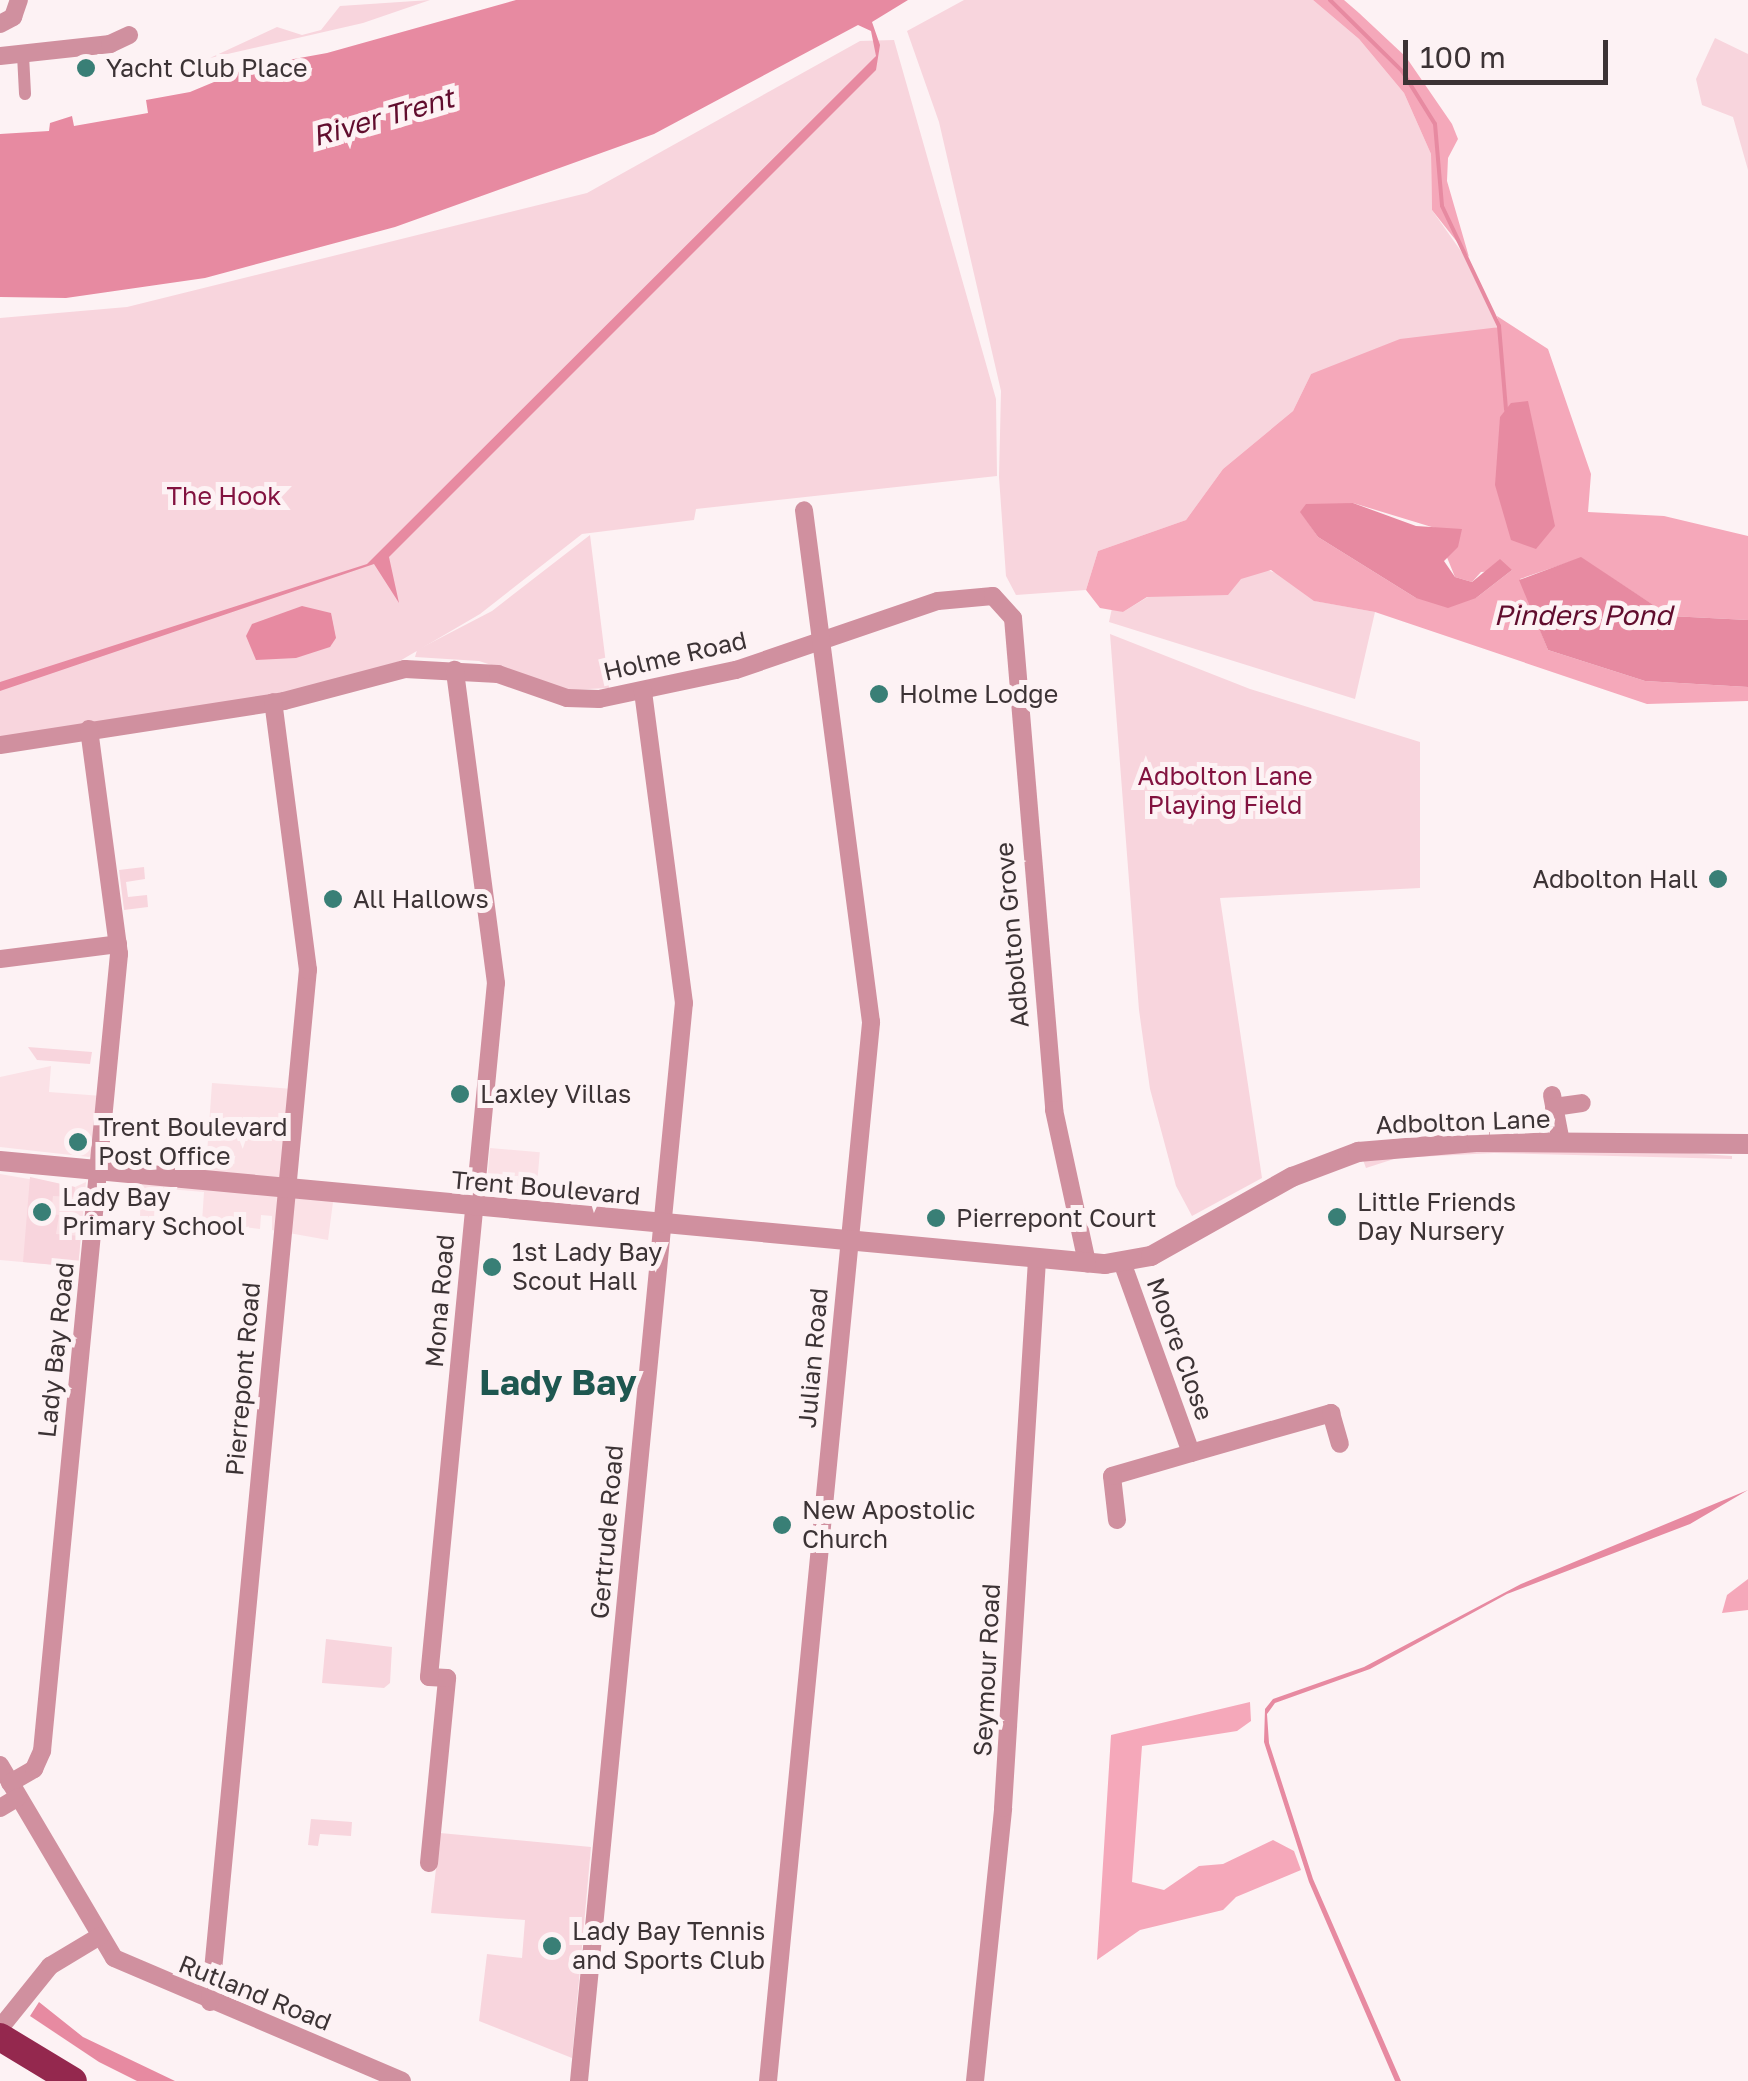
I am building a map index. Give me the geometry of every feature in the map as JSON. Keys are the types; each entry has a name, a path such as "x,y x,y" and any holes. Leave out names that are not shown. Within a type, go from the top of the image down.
{"highway":[{"path":"0,2037 74,2081"}],"street":[{"path":"0,24 13,17 19,0"},
{"path":"0,56 110,44 129,34"},
{"path":"24,55 25,94"},
{"name":"Julian Road","path":"768,2081 871,1022 804,510"},
{"name":"Holme Road","path":"0,745 273,702 383,672 455,670 498,674 568,698 643,692 822,641 938,602 983,595 1002,602"},
{"name":"Adbolton Grove","path":"1002,602 1012,618 1054,1110 1088,1263"},
{"name":"Mona Road","path":"429,1862 447,1678 430,1676 496,983 455,670"},
{"name":"Gertrude Road","path":"579,2081 684,1002 643,692"},
{"name":"Pierrepont Road","path":"210,2002 308,970 273,702"},
{"name":"Lady Bay Road","path":"0,1808 34,1768 42,1751 118,944 89,728"},
{"path":"0,959 118,944"},
{"path":"1560,1142 1553,1101 1582,1103"},
{"name":"Adbolton Lane","path":"1088,1263 1122,1262 1184,1241 1292,1177 1352,1153 1560,1142 1748,1144"},
{"name":"Trent Boulevard","path":"0,1162 1088,1263"},
{"name":"Seymour Road","path":"975,2081 1004,1794 1037,1260"},
{"name":"Moore Close","path":"1122,1262 1191,1453"},
{"name":"Moore Close","path":"1117,1520 1112,1476 1330,1413 1340,1444"},
{"name":"Rutland Road","path":"0,1765 100,1936 126,1967 402,2081"},
{"path":"0,2028 50,1966 100,1936"}],"shaded area":[{"path":"1313,0 1344,0 1359,13 1406,57 1452,124 1458,139 1448,158 1447,181 1469,257 1432,210 1431,154 1404,93 1359,39"},
{"path":"1497,316 1548,349 1591,474 1588,512 1664,516 1748,536 1748,620 1670,616 1581,558 1520,579 1548,650 1645,681 1748,687 1748,701 1647,704 1375,612 1314,601 1271,570 1241,579 1228,595 1147,597 1123,612 1100,608 1086,590 1098,551 1186,520 1223,469 1293,411 1311,374 1400,339 1500,327","holes":["1353,503 1435,528 1455,577 1472,582 1481,572 1512,570 1476,598 1416,598 1318,537 1301,512"]},
{"path":"51,1066 49,1092 102,1096 96,1153 89,1157 0,1147 0,1077"},
{"path":"212,1083 293,1089 285,1182 335,1187 328,1240 272,1230 272,1216 261,1215 260,1229 202,1222 204,1192 156,1188 154,1219 140,1219 141,1175 165,1178 166,1165 206,1168"},
{"path":"490,1148 540,1152 536,1199 486,1195"},
{"name":"Lady Bay Primary School","path":"0,1174 75,1187 86,1182 78,1267 0,1260"},
{"path":"1748,1579 1748,1610 1722,1613 1727,1595"},
{"path":"1250,1702 1251,1721 1237,1731 1142,1746 1132,1882 1164,1890 1199,1866 1223,1864 1273,1840 1294,1851 1301,1870 1236,1897 1223,1910 1140,1930 1097,1960 1111,1735"}],"green space":[{"path":"430,0 363,23 210,58 277,27 302,35 321,30 340,6"},
{"path":"964,0 1313,0 1359,39 1404,93 1431,154 1432,210 1463,254 1498,327 1311,374 1293,411 1223,469 1186,520 1098,551 1086,590 1016,595 1006,576 999,477 1001,391 939,122 907,31"},
{"path":"1715,38 1748,54 1748,170 1733,117 1702,105 1696,79"},
{"name":"The Hook","path":"894,40 996,399 997,476 696,509 694,520 582,534 480,614 398,662 273,696 0,737 0,318 127,307 587,193 860,41"},
{"path":"590,535 609,688 568,690 479,661 415,657 417,650 492,611"},
{"path":"1264,569 1289,577 1315,601 1375,612 1355,699 1109,622 1112,608 1123,612 1151,595"},
{"name":"Adbolton Lane Playing Field","path":"1110,634 1250,689 1420,742 1420,888 1220,898 1262,1178 1192,1216 1176,1186 1150,1089 1139,1010"},
{"path":"144,867 145,879 126,882 128,897 147,895 148,907 124,910 119,870"},
{"path":"28,1047 92,1052 90,1064 37,1060"},
{"path":"1660,1151 1732,1159 1494,1153 1397,1158 1366,1168 1363,1160 1404,1152"},
{"path":"30,1177 75,1187 74,1197 53,1196 51,1214 59,1215 56,1234 81,1236 78,1267 23,1262"},
{"path":"326,1639 392,1647 390,1683 384,1688 322,1683"},
{"path":"311,1819 352,1822 351,1836 320,1834 318,1846 308,1845"},
{"name":"Lady Bay Tennis and Sports Club","path":"440,1833 591,1847 572,2058 479,2021 487,1954 522,1958 525,1920 431,1913"}],"water":[{"name":"River Trent","path":"516,0 908,0 872,22 880,45 876,70 389,557 399,603 374,564 0,691 0,682 367,564 876,56 871,31 858,25 654,134 395,227 205,278 66,298 0,297 0,134 49,131 50,123 72,116 74,126 148,113 146,100 190,92 250,67 327,53"},
{"path":"1528,401 1555,526 1536,549 1511,540 1495,485 1500,417 1511,403"},
{"path":"1353,503 1416,526 1462,529 1458,547 1444,561 1455,577 1472,582 1500,559 1512,570 1476,598 1448,608 1416,598 1318,537 1300,512 1306,504"},
{"name":"Pinders Pond","path":"1581,557 1670,616 1748,620 1748,687 1645,681 1548,650 1519,580"},
{"path":"302,606 331,613 336,638 330,647 296,658 256,660 246,636 252,624"},
{"path":"1748,1490 1690,1524 1507,1594 1370,1669 1275,1703 1267,1714 1269,1743 1313,1879 1401,2081 1395,2081 1309,1882 1264,1742 1265,1709 1273,1699 1364,1667 1521,1584"},
{"path":"39,2002 83,2037 175,2081 137,2081 99,2062 30,2016"}],"waterway":[{"path":"1330,0 1402,71 1435,124 1442,206 1499,326 1506,410"}],"place":[{"name":"Yacht Club Place","path":"86,68"},
{"name":"Holme Lodge","path":"879,694"},
{"name":"Adbolton Hall","path":"1718,879"},
{"name":"All Hallows","path":"333,899"},
{"name":"Laxley Villas","path":"460,1094"},
{"name":"Trent Boulevard Post Office","path":"78,1142"},
{"name":"Lady Bay Primary School","path":"42,1212"},
{"name":"Little Friends Day Nursery","path":"1337,1217"},
{"name":"Pierrepont Court","path":"936,1218"},
{"name":"1st Lady Bay Scout Hall","path":"492,1267"},
{"name":"New Apostolic Church","path":"782,1525"},
{"name":"Lady Bay Tennis and Sports Club","path":"552,1946"}],"district":[{"name":"Lady Bay","path":"558,1382"}]}
